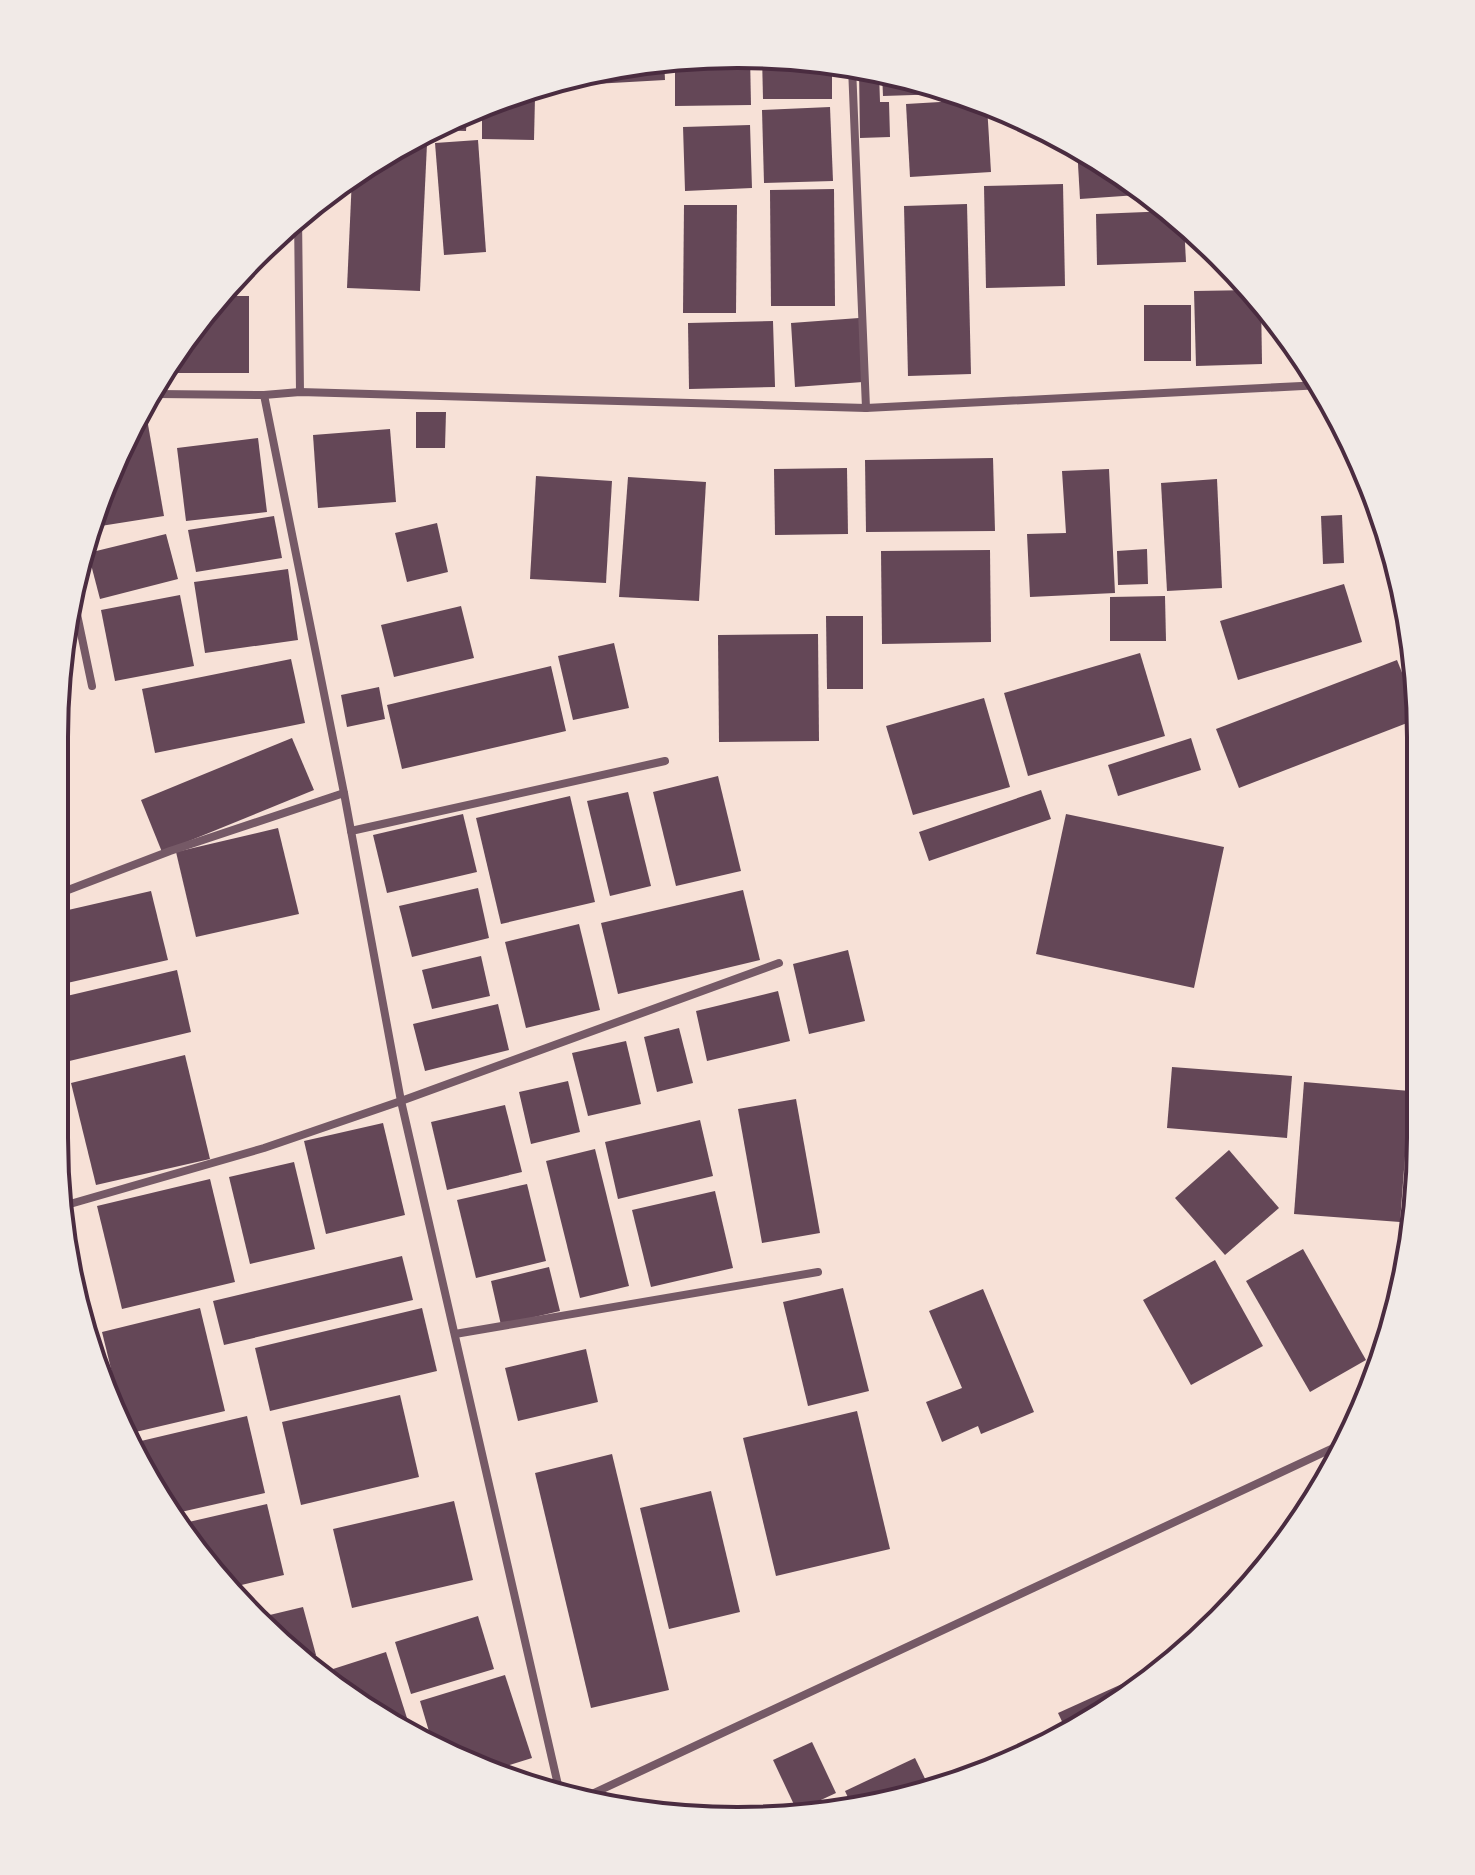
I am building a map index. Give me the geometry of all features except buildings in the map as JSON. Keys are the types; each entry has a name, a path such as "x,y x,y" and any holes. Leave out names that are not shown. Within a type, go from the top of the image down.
{"street":[{"path":"852,78 866,408"},
{"path":"298,232 300,392"},
{"path":"164,394 264,395 300,392 866,408 1306,386"},
{"path":"264,395 344,793 401,1101 557,1782"},
{"path":"79,622 92,686"},
{"path":"351,831 665,761"},
{"path":"68,890 170,851 344,793"},
{"path":"72,1204 264,1148 779,963"},
{"path":"455,1334 818,1272"},
{"path":"597,1792 1329,1450"}]}
